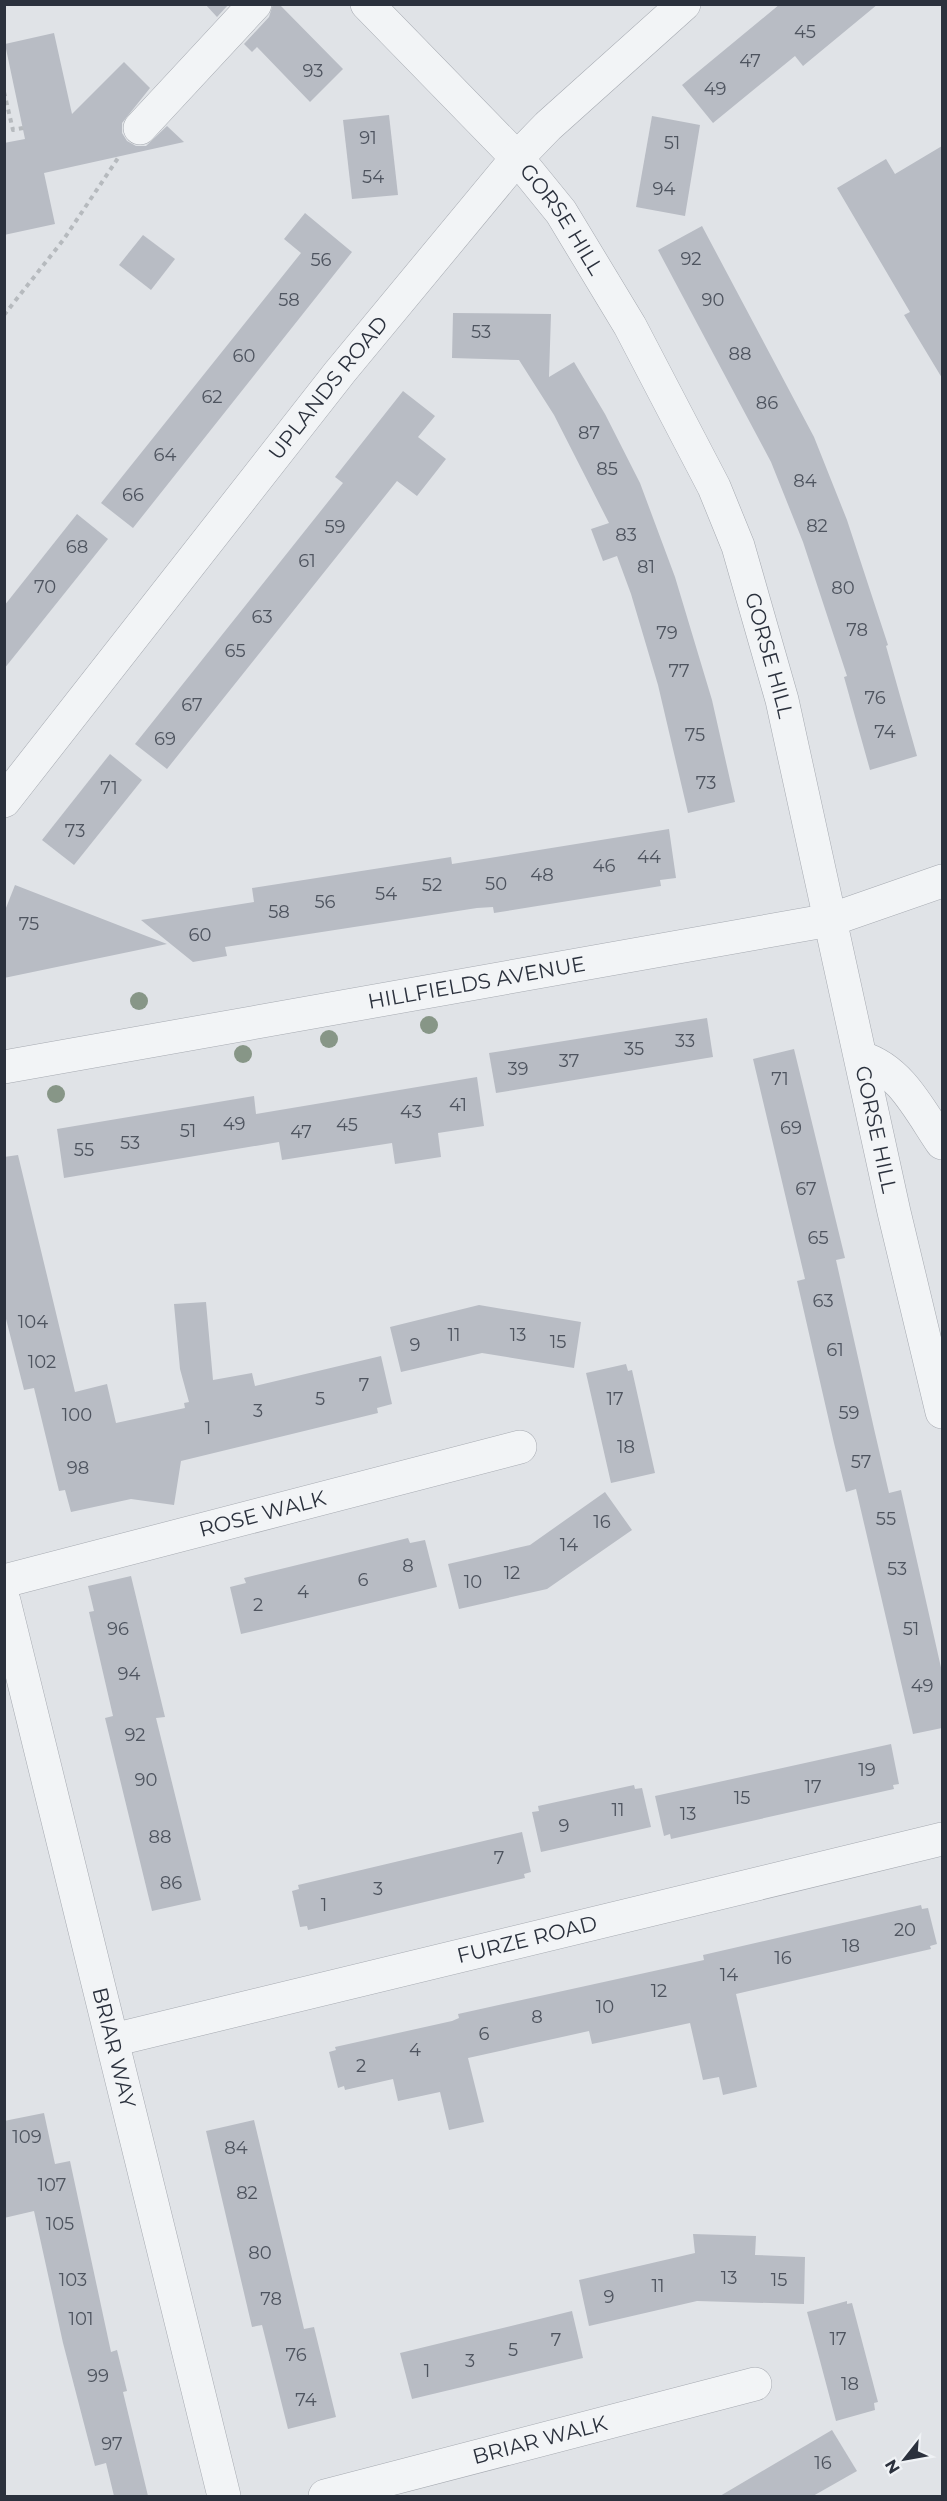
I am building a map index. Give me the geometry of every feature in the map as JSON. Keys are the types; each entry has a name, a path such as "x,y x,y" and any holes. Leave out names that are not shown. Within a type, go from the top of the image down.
{"street":[{"path":"140,128 255,4"},
{"name":"GORSE HILL","path":"367,4 517,158 555,204 596,265 675,409 714,487 738,546 782,700 894,1212 942,1412"},
{"name":"UPLANDS ROAD","path":"4,801 340,372 517,158 548,126 684,4"},
{"name":"HILLFIELDS AVENUE","path":"4,1068 830,920 942,881"},
{"path":"862,1058 877,1063 896,1078 942,1143"},
{"name":"ROSE WALK","path":"4,1581 520,1447"},
{"name":"BRIAR WAY","path":"4,1601 224,2496"},
{"name":"FURZE ROAD","path":"112,2040 942,1839"},
{"name":"BRIAR WALK","path":"325,2496 755,2384"}],"path":[{"path":"4,92 13,130 23,128"},
{"path":"4,315 64,239 140,128"}],"building":[{"path":"205,4 229,4 217,17"},
{"path":"273,4 279,4 343,69 310,102 257,47 252,52 244,44 269,17"},
{"path":"780,4 878,4 803,66 795,56 713,123 682,85"},
{"path":"54,33 72,114 124,62 150,88 122,123 122,133 127,141 136,146 146,146 167,126 184,142 44,173 55,224 4,235 4,143 25,139 5,44"},
{"path":"389,115 398,195 352,199 343,120"},
{"path":"652,116 700,125 685,216 636,207"},
{"path":"942,146 942,378 904,315 910,312 837,188 886,159 895,174"},
{"path":"305,213 352,252 133,528 101,503 301,253 284,239"},
{"path":"702,226 814,437 847,520 888,645 886,646 917,756 870,770 844,677 847,676 803,542 771,462 658,250"},
{"path":"143,235 175,259 151,290 119,265"},
{"path":"453,313 551,314 549,377 574,362 605,414 640,483 675,577 712,700 735,802 688,813 658,685 631,594 617,556 603,561 591,529 609,523 554,415 519,360 452,358"},
{"path":"403,391 435,416 418,437 446,459 417,496 397,481 167,769 135,744 343,483 335,477"},
{"path":"77,514 108,539 4,669 4,606"},
{"path":"110,754 142,780 74,865 42,840"},
{"path":"669,829 676,878 660,880 661,886 494,913 493,907 477,908 225,947 227,956 193,962 141,920 254,902 252,888 451,857 452,864"},
{"path":"15,885 167,944 4,978 4,913"},
{"path":"707,1018 713,1057 496,1093 489,1053"},
{"path":"794,1049 845,1258 836,1260 889,1493 901,1490 942,1672 942,1728 913,1734 856,1489 846,1492 834,1443 797,1281 805,1279 753,1059"},
{"path":"477,1077 484,1126 438,1133 441,1157 395,1164 392,1143 282,1160 279,1142 64,1178 57,1129 254,1096 256,1114"},
{"path":"18,1155 75,1392 107,1384 116,1423 185,1408 184,1403 189,1402 180,1369 174,1304 206,1302 213,1380 252,1373 255,1386 381,1356 392,1404 377,1408 378,1413 181,1461 174,1505 131,1499 71,1512 65,1490 59,1491 34,1388 24,1390 4,1311 4,1157"},
{"path":"479,1305 581,1322 574,1368 482,1353 401,1372 390,1327"},
{"path":"626,1364 628,1371 632,1370 655,1473 611,1483 586,1373"},
{"path":"605,1492 632,1530 547,1589 459,1609 448,1564 530,1545"},
{"path":"408,1538 410,1543 425,1540 437,1587 241,1634 230,1587 246,1583 244,1578"},
{"path":"131,1576 165,1717 156,1718 201,1900 152,1911 105,1718 113,1716 89,1612 94,1611 88,1586"},
{"path":"891,1744 899,1784 893,1785 894,1789 671,1839 670,1834 664,1836 655,1796"},
{"path":"634,1785 635,1789 642,1788 651,1827 541,1852 532,1812 539,1811 538,1806"},
{"path":"522,1832 531,1872 524,1874 525,1878 308,1930 307,1926 300,1927 292,1891 299,1889 298,1885"},
{"path":"921,1905 922,1909 928,1908 937,1944 930,1946 931,1949 736,1994 757,2087 723,2095 719,2077 703,2080 690,2023 592,2044 589,2031 468,2058 484,2122 449,2130 440,2092 398,2101 393,2079 345,2090 344,2086 338,2088 329,2052 336,2050 335,2047 452,2021 459,2018 458,2014 704,1960 703,1955"},
{"path":"44,2113 55,2164 70,2161 111,2352 117,2350 127,2391 123,2392 148,2496 114,2496 106,2463 95,2466 63,2343 34,2211 4,2218 4,2121"},
{"path":"254,2120 304,2329 314,2327 336,2417 288,2429 262,2325 252,2327 206,2131"},
{"path":"693,2234 756,2236 755,2255 805,2257 804,2304 697,2301 589,2326 579,2280 695,2253"},
{"path":"847,2301 847,2304 852,2303 878,2402 874,2403 875,2410 836,2421 807,2312"},
{"path":"572,2311 583,2358 412,2399 400,2353"},
{"path":"832,2430 857,2471 813,2496 720,2496"}]}
